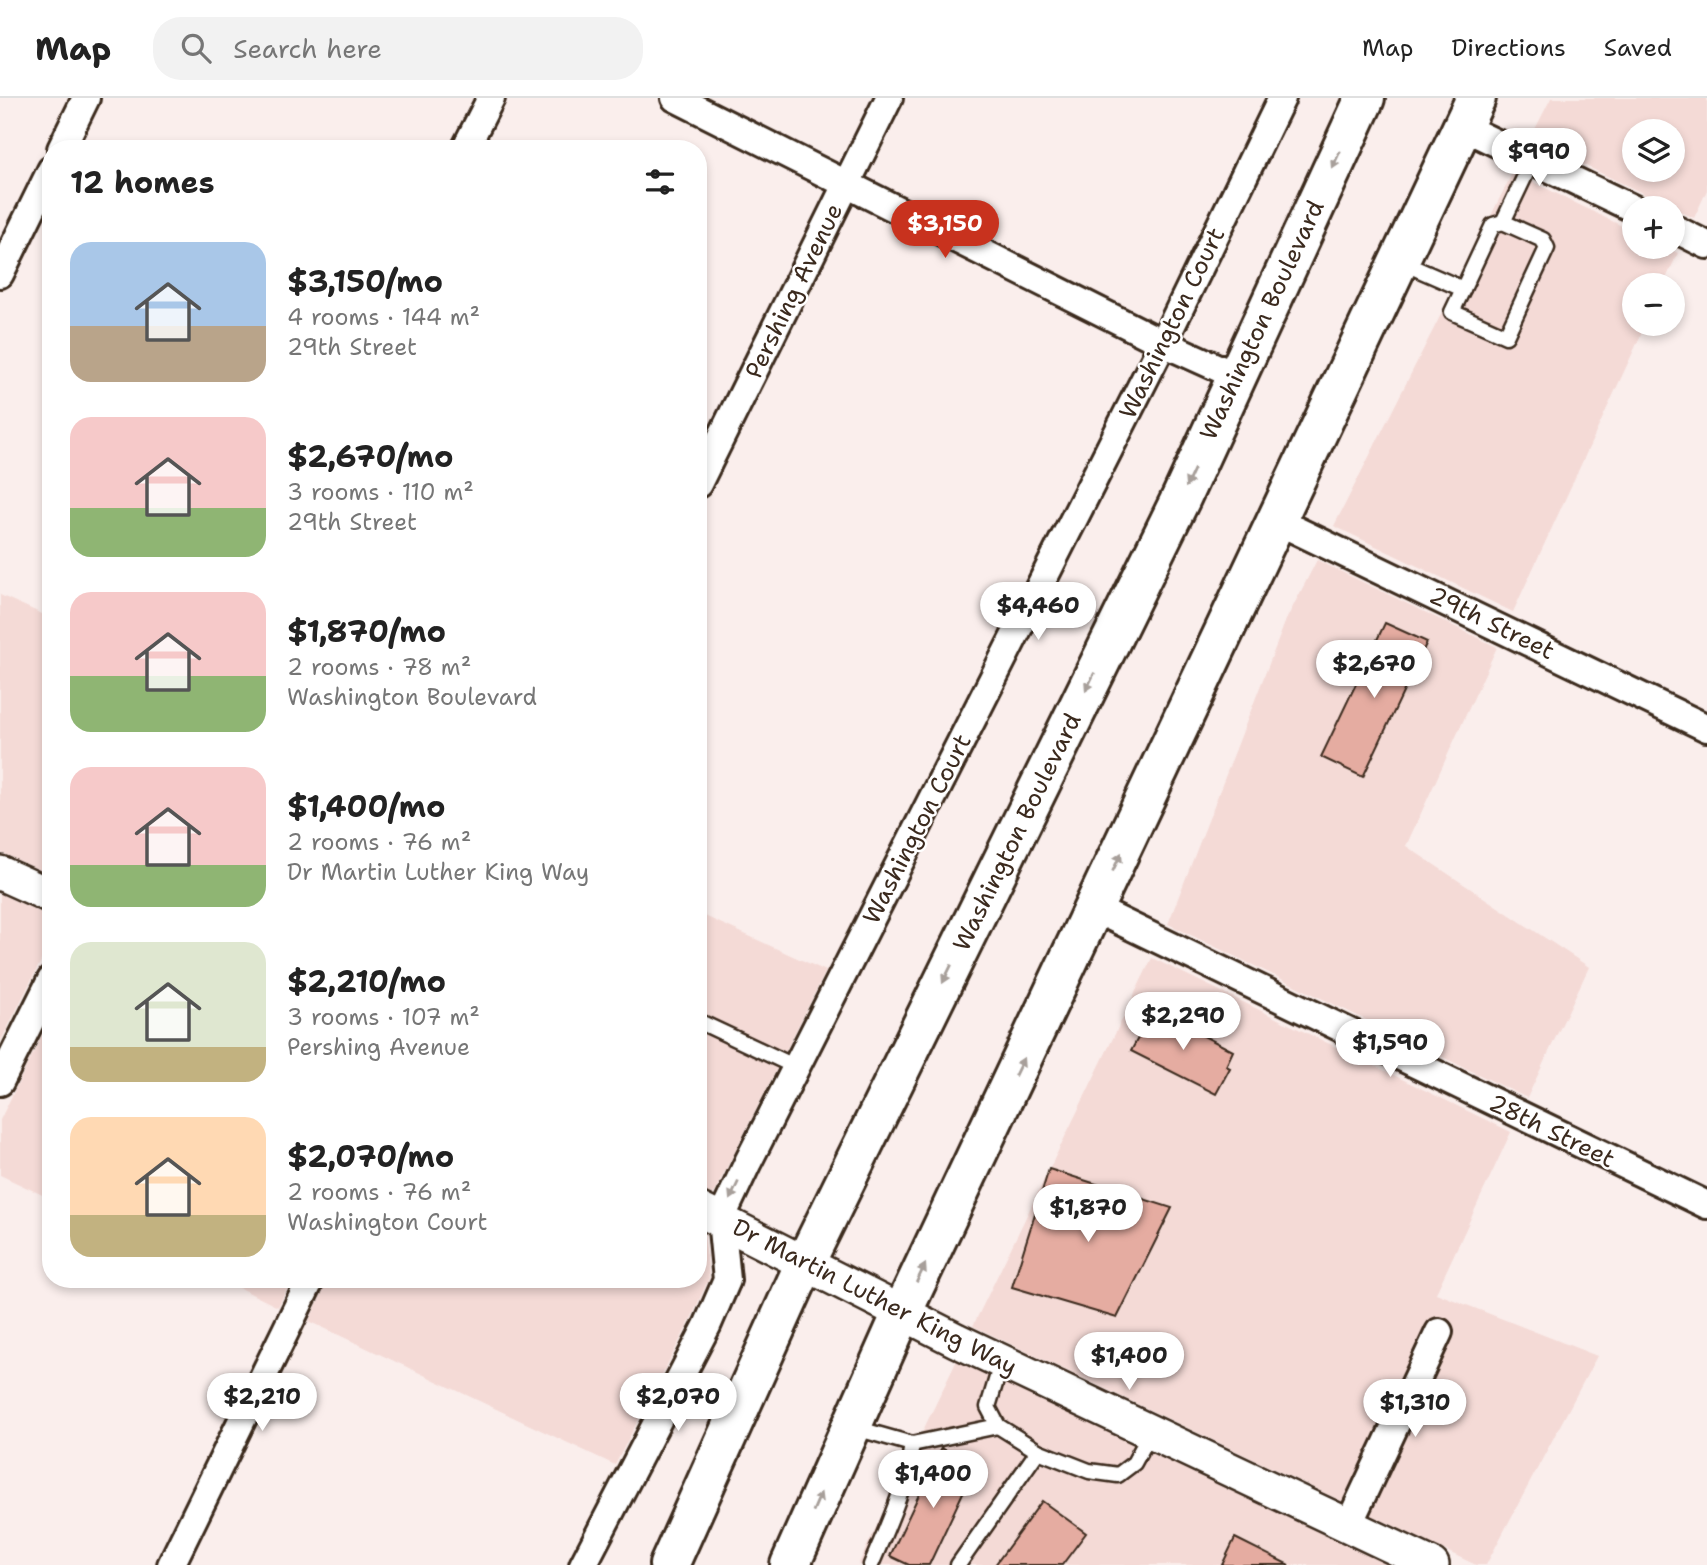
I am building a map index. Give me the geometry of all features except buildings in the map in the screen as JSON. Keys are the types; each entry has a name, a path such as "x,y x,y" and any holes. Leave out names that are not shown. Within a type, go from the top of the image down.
{"main road":[{"name":"Washington Boulevard","path":"669,1565 805,1264 1181,498 1365,98"},
{"path":"795,1562 850,1427 902,1313 1399,261 1465,108"}],"street":[{"path":"65,140 86,98"},
{"path":"470,140 491,98"},
{"path":"675,98 1163,343 1236,376"},
{"name":"Pershing Avenue","path":"707,466 888,98"},
{"name":"Washington Court","path":"710,1214 748,1162 1163,343 1282,98"},
{"path":"1465,108 1533,159 1622,203"},
{"path":"0,274 42,188"},
{"path":"1685,234 1707,244"},
{"name":"29th Street","path":"1277,521 1707,728"},
{"path":"0,873 42,892"},
{"name":"28th Street","path":"1095,909 1707,1205"},
{"path":"0,1082 42,998"},
{"path":"583,1565 707,1326 727,1280 710,1214"},
{"name":"Dr Martin Luther King Way","path":"710,1214 902,1313 1432,1565"},
{"path":"171,1565 307,1288"},
{"path":"1348,1525 1439,1332"}],"lane":[{"path":"1503,222 1533,159"},
{"path":"1503,222 1543,240 1547,248 1506,336 1452,312 1462,289 1493,225 1503,222"},
{"path":"1399,261 1462,289"},
{"path":"707,1025 796,1067"},
{"path":"1002,1361 988,1407 998,1426 1038,1451 1089,1471 1118,1475 1134,1463 1151,1432"},
{"path":"850,1427 912,1444 998,1426"},
{"path":"871,1565 908,1472 912,1444"},
{"path":"958,1565 1038,1451"}],"shaded area":[{"path":"1551,98 1707,98 1707,190 1694,218 1685,214 1685,196 1648,196 1530,139"},
{"path":"1513,172 1622,226 1622,259 1675,259 1669,273 1622,273 1622,336 1640,336 1513,612 1334,526"},
{"path":"1317,560 1497,647 1406,846 1589,967 1527,1098 1168,924 1286,620"},
{"path":"0,595 42,614 42,871 0,852"},
{"path":"0,894 42,913 42,959 0,1043"},
{"path":"707,917 826,971 713,1195 707,1192"},
{"path":"1152,958 1511,1132 1436,1293 1597,1356 1486,1565 1476,1565 973,1326"},
{"path":"42,1035 42,1195 0,1175 0,1120"},
{"path":"239,1288 288,1288 278,1307"},
{"path":"325,1288 705,1288 615,1465 309,1321"},
{"path":"957,1360 1388,1565 858,1565"}]}
